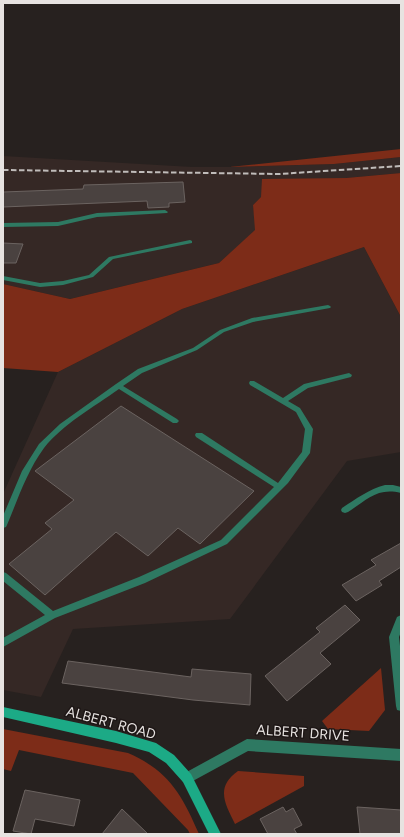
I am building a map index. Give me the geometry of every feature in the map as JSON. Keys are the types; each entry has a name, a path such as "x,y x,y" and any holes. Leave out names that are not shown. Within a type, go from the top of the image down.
{"street":[{"path":"401,620 394,637 401,706"},
{"name":"ALBERT ROAD","path":"3,712 116,737 152,747 170,759 187,778 215,834"},
{"name":"ALBERT DRIVE","path":"187,778 247,745 401,755"}],"lane":[{"path":"3,226 58,224 97,215 165,212"},
{"path":"3,278 40,285 63,283 92,276 111,258 190,242"},
{"path":"3,525 26,471 42,446 62,426 140,371 195,349 222,331 252,320 328,307"},
{"path":"283,401 306,386 349,375"},
{"path":"3,643 52,615 142,580 224,542 279,487 306,453 310,429 298,410 252,383"},
{"path":"118,386 176,421"},
{"path":"199,435 279,487"},
{"path":"345,510 379,488 393,487 401,490"},
{"path":"3,576 52,615"}],"shaded area":[{"path":"401,149 401,157 334,164 229,167"},
{"path":"3,156 192,167 334,164 401,157 401,173 346,178 261,197 253,205 256,230 219,263 70,299 3,284"},
{"path":"401,173 401,317 364,247 182,309 58,372 3,368 3,284 70,299 219,263 255,230 253,205 261,197 262,179 346,178"},
{"path":"364,247 401,317 401,452 347,461 230,619 73,629 41,697 3,690 3,494 58,372 182,309"},
{"path":"381,668 385,710 369,731 328,729 322,721"},
{"path":"3,729 128,753 142,760 164,776 180,796 199,834 190,834 188,830 133,773 19,750 11,771 3,769"},
{"path":"238,771 304,776 304,786 235,824 225,803 224,790 226,783"}],"building":[{"path":"183,182 185,202 169,203 169,207 148,208 147,201 3,207 3,192 83,189 84,185"},
{"path":"3,243 23,244 16,263 3,263"},
{"path":"121,406 254,491 200,544 178,528 148,556 116,532 45,595 9,564 52,529 45,523 74,500 35,471"},
{"path":"401,543 401,567 379,581 382,585 356,601 342,585 376,565 371,560"},
{"path":"345,605 360,620 320,653 331,664 287,701 265,676 320,632 316,628"},
{"path":"68,661 191,677 192,669 251,674 250,705 193,700 62,683"},
{"path":"25,790 80,800 74,826 35,819 31,834 13,831"},
{"path":"283,807 286,812 293,808 302,825 294,829 297,834 268,834 260,819"},
{"path":"357,807 401,810 401,834 360,834"},
{"path":"122,809 148,834 102,834"}],"railway":[{"path":"3,170 279,174 401,166"}]}
